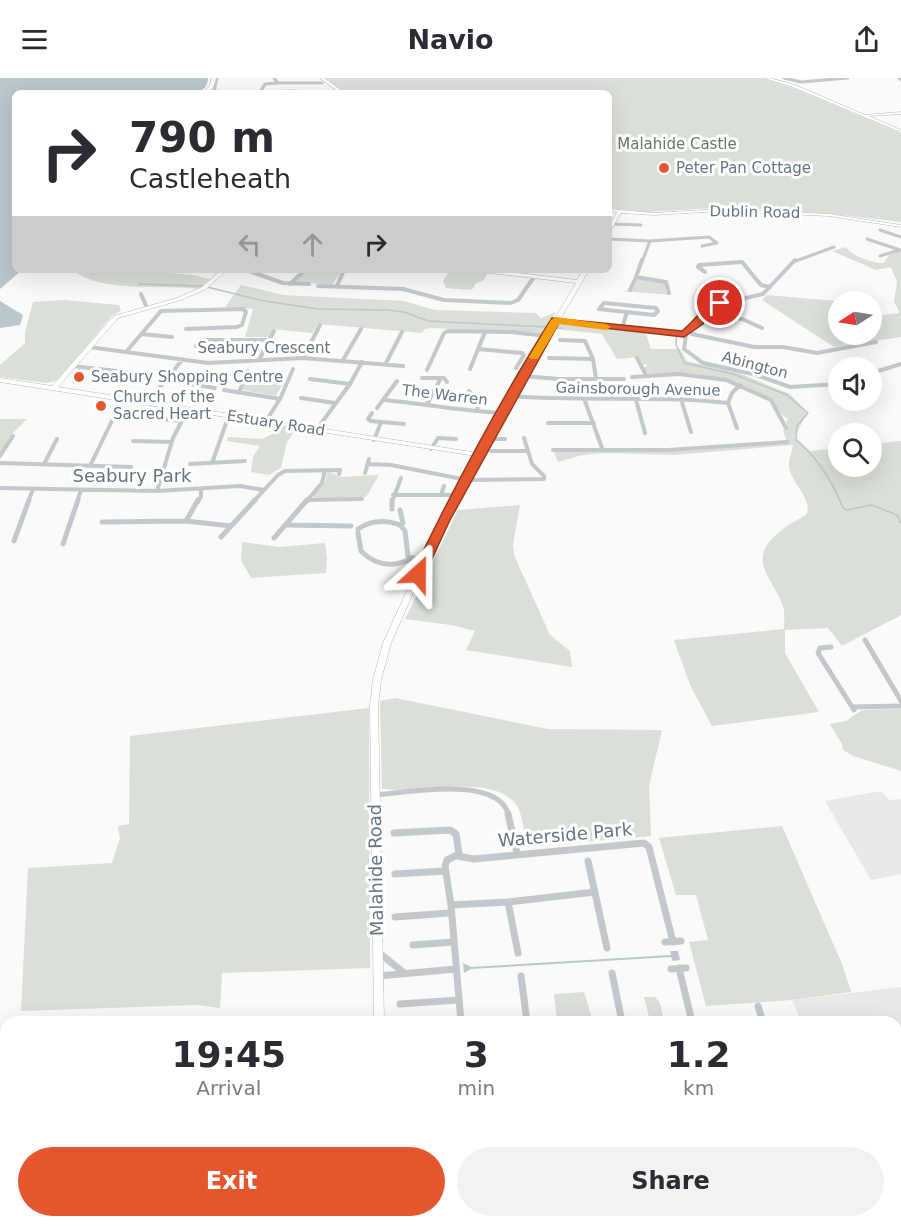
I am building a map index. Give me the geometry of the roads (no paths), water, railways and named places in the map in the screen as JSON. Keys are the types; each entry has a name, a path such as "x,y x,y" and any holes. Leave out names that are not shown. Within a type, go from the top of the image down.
{"main road":[{"path":"766,78 794,86 901,131"},
{"path":"322,81 338,90"},
{"path":"864,115 901,113"},
{"name":"Dublin Road","path":"612,210 665,214 735,210 829,215 901,226"},
{"path":"612,224 620,211"},
{"path":"54,388 116,317 166,305 205,287 221,273"},
{"path":"524,273 534,277 578,282"},
{"name":"Malahide Road","path":"379,1016 374,718 377,680 387,643 424,561 458,495 523,376 584,273"},
{"name":"Estuary Road","path":"0,380 480,456"}],"street":[{"path":"274,78 278,84"},
{"path":"784,78 801,82 848,78"},
{"path":"262,90 265,84 301,85 322,81"},
{"path":"286,90 288,84"},
{"path":"297,88 301,85"},
{"path":"612,227 641,225"},
{"path":"880,230 901,237"},
{"path":"612,239 650,242 710,235 717,243"},
{"path":"867,239 900,250"},
{"path":"630,290 650,242"},
{"path":"702,246 717,243 726,245"},
{"path":"553,325 623,325 684,334 699,322 704,313 714,304 755,297 770,288 796,259 834,247"},
{"path":"880,256 900,250"},
{"path":"705,272 699,265 742,262 761,285 770,288"},
{"path":"255,273 290,284 309,284"},
{"path":"290,284 302,273"},
{"path":"337,286 343,273"},
{"path":"318,286 403,289 444,300 511,303 518,300 534,277"},
{"path":"636,277 666,282 669,293"},
{"path":"141,294 147,308"},
{"path":"604,303 656,308 658,311 654,315 627,312 599,308 604,303"},
{"path":"126,352 161,311 230,308 243,309 246,312 242,325 237,327 186,329"},
{"path":"623,325 627,312"},
{"path":"704,313 744,319 762,328"},
{"path":"303,358 320,325"},
{"path":"343,360 361,328"},
{"path":"259,360 274,331"},
{"path":"385,365 402,332"},
{"path":"427,370 446,332 519,332 547,336"},
{"path":"470,369 485,332"},
{"path":"141,334 172,337"},
{"name":"Abington","path":"828,385 790,387 753,374 703,363 684,349 684,334 718,338 754,348 783,347 809,352 829,352 862,345"},
{"path":"195,345 204,340 269,340"},
{"path":"560,340 585,341 593,359 596,379"},
{"name":"Seabury Crescent","path":"89,347 208,363 303,358 403,366"},
{"path":"479,349 522,353 524,355 516,368"},
{"path":"549,358 593,359"},
{"path":"637,358 646,375"},
{"path":"159,388 183,360"},
{"path":"317,429 350,384 362,362"},
{"path":"882,370 901,364"},
{"path":"72,366 143,374"},
{"path":"266,421 280,399 293,369"},
{"path":"239,392 248,371"},
{"path":"632,377 695,374 740,385 771,400 786,428"},
{"path":"523,376 624,379"},
{"path":"422,378 446,378 447,382"},
{"path":"427,404 441,378"},
{"path":"310,379 350,384"},
{"path":"166,380 215,388"},
{"path":"377,408 398,381"},
{"path":"736,428 728,403 732,393 740,385"},
{"path":"224,390 280,399"},
{"path":"470,391 479,402 477,411"},
{"name":"Gainsborough Avenue","path":"512,396 585,400 681,399 728,403"},
{"path":"91,464 123,398"},
{"path":"301,398 336,403"},
{"path":"681,399 691,432"},
{"name":"The Warren","path":"384,400 427,404 459,411 502,413"},
{"path":"585,400 602,448"},
{"path":"636,400 645,433"},
{"path":"157,491 171,442 188,409"},
{"path":"372,413 368,419 404,424"},
{"path":"212,463 229,415"},
{"path":"160,419 180,421"},
{"path":"374,440 381,422"},
{"path":"548,423 594,423"},
{"path":"0,456 13,436"},
{"path":"431,449 440,438 456,440"},
{"path":"365,473 369,461 467,480 544,479 544,476 532,464 524,438"},
{"path":"44,464 57,439"},
{"path":"489,439 505,439"},
{"path":"133,441 171,442"},
{"path":"553,450 602,448 678,450 787,442"},
{"path":"491,451 528,451"},
{"path":"190,464 245,461"},
{"path":"0,463 131,467"},
{"path":"274,538 322,483 325,470"},
{"path":"221,537 264,490 285,471 340,470 339,474"},
{"path":"441,495 451,477"},
{"path":"393,522 393,495 400,480 405,483"},
{"name":"Seabury Park","path":"0,488 157,491 240,486 264,490"},
{"path":"14,541 33,489"},
{"path":"186,521 201,496 201,489"},
{"path":"63,544 81,490"},
{"path":"393,495 458,495"},
{"path":"307,500 362,499"},
{"path":"400,510 403,523 400,525"},
{"path":"102,522 186,521 231,526"},
{"path":"410,559 405,531 400,525 393,522 364,524 358,531 361,551 374,562 386,564 410,559 424,561"},
{"path":"287,525 351,526"},
{"path":"865,640 901,700"},
{"path":"831,647 820,648 819,653 853,709 901,706"},
{"path":"375,795 468,790 486,793 503,803 507,809 516,853"},
{"path":"394,833 453,830 456,834 459,851 457,856 445,862 445,871 451,905 450,914 461,1016"},
{"name":"Waterside Park","path":"457,856 474,859 516,853 640,843 646,845 669,942 681,941"},
{"path":"588,861 607,948"},
{"path":"395,873 445,871"},
{"path":"451,905 508,902 521,898 595,891"},
{"path":"508,902 518,952"},
{"path":"395,917 450,914"},
{"path":"413,945 453,942"},
{"path":"378,952 404,973"},
{"path":"671,969 683,968 692,1016"},
{"path":"378,976 456,969"},
{"path":"612,973 621,1016"},
{"path":"521,976 526,1016"},
{"path":"400,1004 459,1000"},
{"path":"758,1006 761,1016"}],"waterway":[{"path":"139,284 203,286"},
{"path":"207,287 264,301 318,309 387,310 404,312 428,321 547,327"},
{"path":"557,328 562,328"},
{"path":"677,330 676,345 684,362"},
{"path":"684,363 733,374 787,395 808,413 797,426 796,440 812,455 824,471 843,508 847,510 872,505 897,515 901,523"}],"place":[{"name":"Peter Pan Cottage","path":"664,168"},
{"name":"Seabury Shopping Centre","path":"79,377"},
{"name":"Church of the Sacred Heart","path":"101,406"}],"park label":[{"name":"Malahide Castle","path":"677,144"}]}
